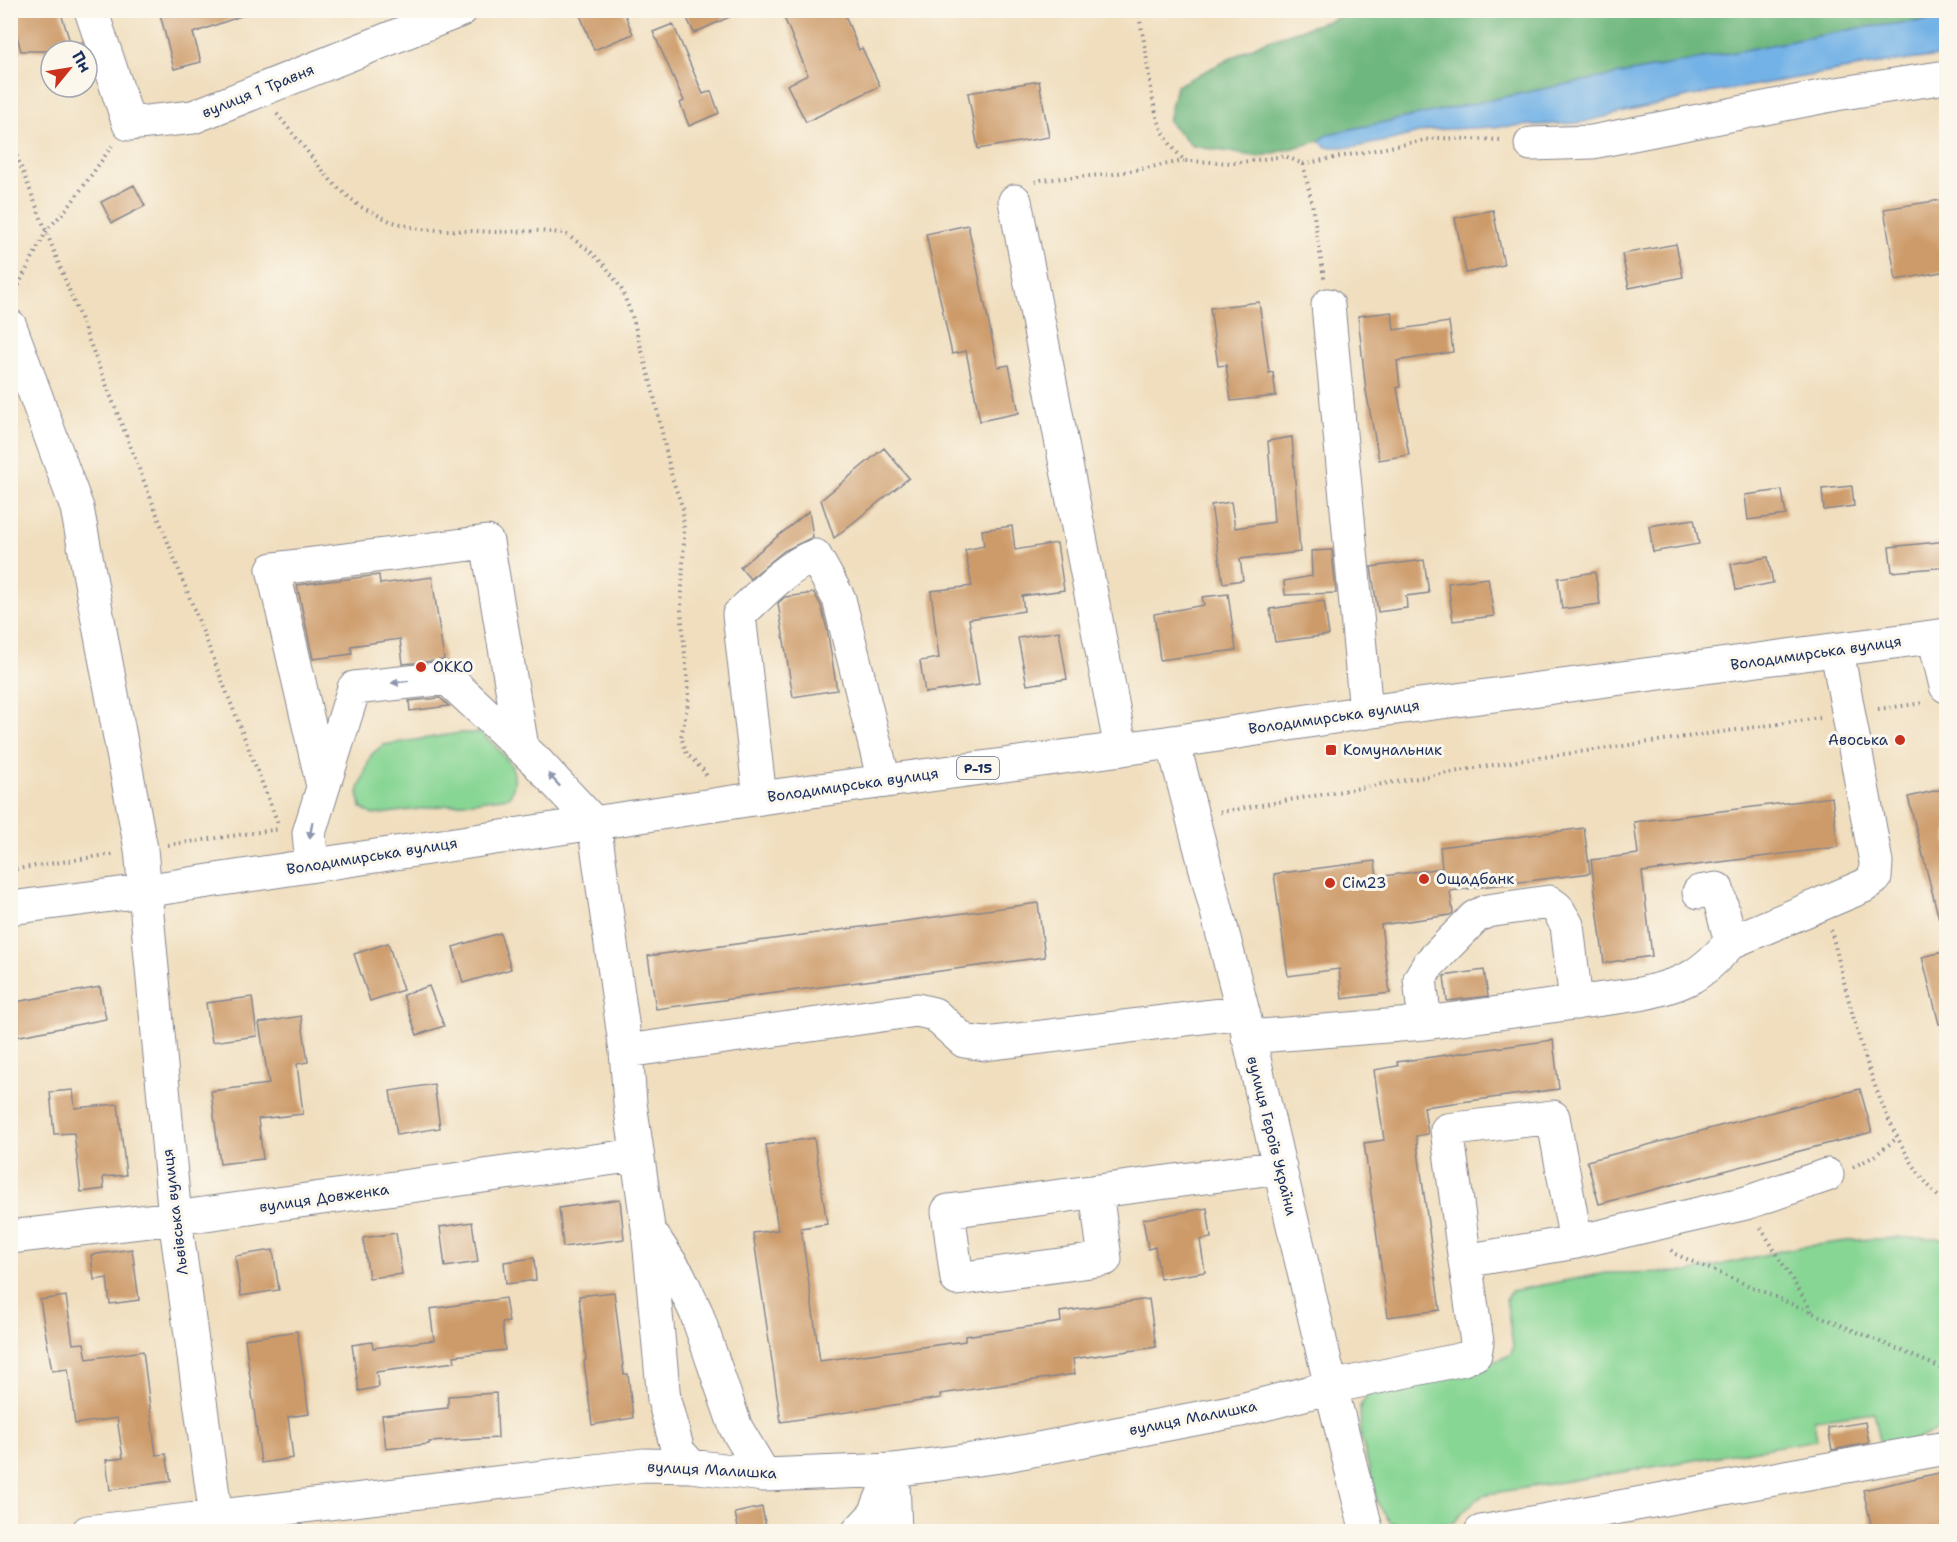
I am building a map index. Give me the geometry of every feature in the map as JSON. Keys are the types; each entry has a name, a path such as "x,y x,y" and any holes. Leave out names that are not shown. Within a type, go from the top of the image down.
{"street":[{"path":"91,10 129,124"},
{"name":"вулиця 1 Травня","path":"129,124 193,117 461,10"},
{"path":"1531,144 1592,142 1836,94 1947,77"},
{"path":"1015,201 1121,749"},
{"path":"1328,305 1366,712"},
{"name":"Львівська вулиця","path":"12,314 77,508 141,849 174,1218 217,1524"},
{"path":"323,787 273,569 487,542 522,747"},
{"path":"760,798 739,615 803,560 815,556 839,599 885,781"},
{"path":"1940,636 1941,693"},
{"name":"Володимирська вулиця","path":"10,908 143,891 760,798 1173,742 1366,712 1940,636"},
{"path":"626,1051 917,1011 934,1014 964,1041 985,1044 1245,1025 1425,1023 1640,994 1670,987 1694,977 1717,958 1731,942 1864,886 1875,878 1876,862 1837,651"},
{"path":"312,865 309,833 354,688 447,678 522,747 594,823 648,1228 664,1400 678,1451 691,1466"},
{"name":"вулиця Героїв України","path":"1173,742 1280,1167 1367,1532"},
{"path":"1699,892 1717,889 1731,942"},
{"path":"1425,1023 1420,979 1429,964 1475,917 1487,910 1539,903 1549,902 1557,908 1567,925 1576,1003"},
{"path":"1576,1242 1553,1117 1447,1130 1465,1261 1576,1242 1746,1203 1827,1175"},
{"name":"вулиця Довженка","path":"10,1237 174,1218 637,1155"},
{"path":"1096,1191 1105,1259 957,1279 948,1211 1096,1191 1280,1167"},
{"path":"648,1228 679,1276 696,1312 736,1428 764,1474"},
{"name":"вулиця Малишка","path":"88,1532 217,1524 644,1465 691,1466 764,1474 893,1470 1024,1451 1241,1410 1331,1387 1463,1359 1475,1354 1477,1342 1465,1261"},
{"path":"1481,1532 1947,1448"},
{"path":"858,1532 875,1514 893,1470"},
{"path":"893,1470 895,1532"}],"path":[{"path":"1138,10 1151,97 1160,128 1171,148 1185,161"},
{"path":"258,91 332,182 359,206 390,221 418,229 564,233 589,250 606,267 621,288 632,316 651,382 672,478 683,509 681,611 689,698 681,737 687,754 705,772 710,784"},
{"path":"12,314 20,282 47,231 70,205 129,124"},
{"path":"1015,201 1017,190 1041,180 1113,174 1185,161 1234,163 1285,156 1303,164 1436,138 1497,139 1531,144"},
{"path":"10,139 280,829"},
{"path":"1303,164 1312,203 1328,305"},
{"path":"1192,817 1523,760 1849,713 1941,693"},
{"path":"1825,903 1861,1047 1897,1138 1921,1174 1947,1204"},
{"path":"1827,1175 1873,1158 1897,1138"},
{"path":"1746,1203 1812,1312"},
{"path":"1647,1226 1675,1254 1947,1370"}],"green space":[{"path":"1358,11 1946,11 1946,15 1932,20 1859,28 1548,88 1328,134 1319,141 1259,157 1192,146 1168,121 1176,86 1263,42"},
{"path":"460,733 481,733 509,761 514,777 509,797 373,815 361,808 358,792 371,755 383,745"},
{"path":"1901,1238 1946,1240 1946,1415 1935,1431 1914,1441 1881,1446 1874,1412 1814,1420 1817,1440 1488,1494 1475,1500 1454,1522 1411,1529 1390,1522 1378,1504 1361,1437 1360,1406 1372,1390 1395,1379 1500,1360 1511,1354 1513,1346 1506,1299 1511,1291 1606,1273 1689,1272 1794,1248 1854,1240"}],"water":[{"path":"1946,15 1946,55 1872,65 1692,96 1579,123 1430,130 1355,147 1326,147 1319,141 1328,134 1548,88 1859,28 1932,20"}],"building":[{"path":"10,10 60,10 69,39 39,39 39,51 21,51"},
{"path":"159,10 247,10 247,14 193,33 201,62 174,69"},
{"path":"578,10 623,10 633,34 594,50"},
{"path":"683,10 745,10 694,33"},
{"path":"781,10 843,10 859,50 862,48 880,86 806,122 787,85 808,75"},
{"path":"673,24 703,94 711,91 719,113 689,126 680,103 684,101 653,32"},
{"path":"1039,81 1049,137 978,149 968,93"},
{"path":"134,185 145,206 112,223 101,202"},
{"path":"1940,200 1947,236 1947,271 1896,280 1884,209"},
{"path":"1493,210 1504,265 1466,273 1455,218"},
{"path":"968,225 998,367 1009,365 1019,413 980,421 966,351 952,354 926,234"},
{"path":"1676,244 1683,277 1629,288 1622,254"},
{"path":"1259,302 1269,373 1273,372 1276,396 1231,401 1226,365 1218,366 1210,308"},
{"path":"1392,312 1394,330 1449,322 1453,352 1397,361 1400,387 1397,388 1409,455 1379,460 1366,391 1358,316"},
{"path":"1292,437 1300,552 1240,559 1243,580 1223,583 1211,505 1231,502 1235,528 1274,522 1268,441"},
{"path":"884,448 909,478 834,538 821,500"},
{"path":"1852,486 1854,506 1824,510 1822,489"},
{"path":"1782,490 1786,515 1748,520 1745,495"},
{"path":"809,511 813,537 784,551 750,579 740,567"},
{"path":"1694,519 1699,544 1653,552 1649,526"},
{"path":"1012,526 1015,550 1057,543 1064,590 1022,596 1024,611 969,619 979,685 925,693 920,661 939,658 931,591 972,586 965,550 984,546 982,530"},
{"path":"1947,541 1947,567 1892,572 1889,547"},
{"path":"1332,550 1336,593 1285,595 1284,581 1312,576 1311,551"},
{"path":"1768,557 1773,583 1736,590 1731,564"},
{"path":"1424,560 1429,593 1406,596 1407,608 1378,612 1371,567"},
{"path":"1595,572 1600,604 1562,609 1558,578"},
{"path":"379,575 380,584 432,577 444,660 403,664 400,639 351,646 352,654 313,659 297,585"},
{"path":"1488,578 1494,616 1453,621 1448,583"},
{"path":"814,593 821,606 827,629 837,690 793,697 778,603 785,597"},
{"path":"1228,594 1236,650 1160,660 1154,614 1204,605 1202,597"},
{"path":"1324,601 1329,635 1275,642 1270,609"},
{"path":"1059,631 1067,679 1027,685 1018,638"},
{"path":"440,698 449,706 410,711 409,701"},
{"path":"1947,788 1947,918 1939,919 1908,797"},
{"path":"1832,797 1838,847 1642,872 1652,956 1604,963 1591,860 1638,854 1634,822"},
{"path":"1584,828 1590,873 1450,891 1453,913 1450,915 1381,925 1390,993 1342,999 1339,969 1288,976 1274,874 1375,861 1377,877 1442,868 1440,847"},
{"path":"1038,903 1045,957 656,1009 648,956"},
{"path":"500,933 511,969 463,983 453,947"},
{"path":"388,943 403,990 370,1001 354,954"},
{"path":"1947,951 1947,1023 1939,1024 1922,957"},
{"path":"1484,970 1488,996 1447,1001 1444,976"},
{"path":"429,986 444,1026 417,1035 403,995"},
{"path":"100,987 106,1019 10,1038 10,1003"},
{"path":"252,997 257,1036 212,1042 206,1003"},
{"path":"301,1016 308,1062 297,1064 303,1114 258,1119 263,1159 220,1164 211,1091 269,1084 259,1023"},
{"path":"1553,1040 1559,1089 1424,1107 1428,1134 1416,1136 1440,1310 1388,1317 1364,1143 1384,1140 1374,1070 1398,1066 1397,1062"},
{"path":"434,1084 440,1128 397,1135 390,1091"},
{"path":"1860,1089 1872,1132 1599,1204 1587,1161"},
{"path":"73,1090 75,1108 118,1104 126,1175 103,1177 104,1189 81,1192 74,1133 54,1134 50,1092"},
{"path":"814,1138 827,1224 801,1228 820,1361 965,1341 965,1336 1061,1322 1060,1312 1149,1299 1156,1347 1073,1359 1075,1374 940,1394 941,1398 781,1422 753,1233 778,1230 766,1145"},
{"path":"620,1199 624,1239 563,1247 559,1208"},
{"path":"1207,1208 1211,1238 1200,1240 1205,1272 1160,1279 1155,1247 1148,1249 1143,1219"},
{"path":"472,1222 478,1262 445,1267 440,1227"},
{"path":"396,1233 402,1274 369,1278 363,1238"},
{"path":"132,1249 139,1300 110,1304 107,1278 94,1280 91,1255"},
{"path":"273,1250 279,1290 241,1296 235,1256"},
{"path":"534,1258 536,1280 506,1284 504,1262"},
{"path":"614,1292 624,1374 628,1374 633,1418 592,1425 579,1296"},
{"path":"66,1296 73,1344 84,1343 87,1359 143,1351 156,1455 166,1454 171,1481 110,1490 106,1460 123,1458 117,1418 75,1424 68,1369 52,1371 40,1300"},
{"path":"505,1298 509,1322 502,1323 505,1350 454,1356 455,1362 376,1372 379,1387 359,1391 352,1345 372,1342 373,1348 434,1340 430,1309"},
{"path":"297,1331 309,1414 288,1417 293,1458 261,1463 245,1339"},
{"path":"496,1393 498,1438 429,1442 429,1444 386,1449 382,1415 448,1408 448,1396"},
{"path":"1865,1422 1869,1443 1832,1450 1828,1428"},
{"path":"1939,1473 1942,1486 1947,1485 1947,1532 1873,1532 1863,1490"},
{"path":"762,1507 767,1532 739,1532 735,1513"}],"place":[{"name":"ОККО","path":"421,667"},
{"name":"Авоська","path":"1900,740"},
{"name":"Комунальник","path":"1331,750"},
{"name":"Ощадбанк","path":"1424,879"},
{"name":"Сім23","path":"1330,883"}]}
